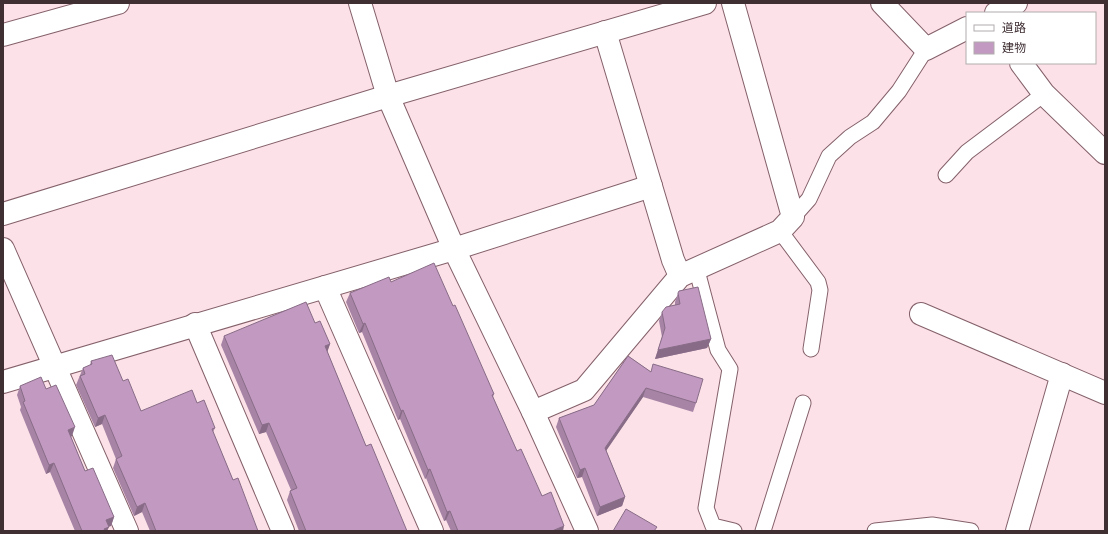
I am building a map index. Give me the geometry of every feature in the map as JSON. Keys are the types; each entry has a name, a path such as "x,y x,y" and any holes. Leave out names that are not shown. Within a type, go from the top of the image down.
{"street":[{"path":"360,3 388,96 454,249 533,412 587,531"},
{"path":"3,214 388,96 705,3"},
{"path":"533,412 584,390 688,272 787,224 733,3"},
{"path":"882,3 926,49 966,29"},
{"path":"998,12 1016,3"},
{"path":"3,35 105,5"},
{"path":"605,32 673,260 688,272"},
{"path":"1022,64 1044,94 1105,153"},
{"path":"3,382 195,324 454,249 651,186"},
{"path":"3,249 126,531"},
{"path":"325,287 432,531"},
{"path":"921,314 1105,393"},
{"path":"195,324 283,531"},
{"path":"1017,531 1062,374"}],"lane":[{"path":"811,349 820,290 818,282 787,224 809,199 829,156 850,137 873,122 899,91 926,49"},
{"path":"946,175 967,152 1044,94"},
{"path":"688,272 718,350 730,369 706,508 713,526 734,531"},
{"path":"763,531 802,403"},
{"path":"875,531 932,525 971,531"}],"building":[{"path":"434,263 453,306 455,305 517,451 521,449 542,496 551,492 564,526 552,531 458,531 450,511 447,512 430,469 428,470 403,410 401,411 365,323 363,324 350,293 389,277 391,282"},
{"path":"698,287 711,339 658,350 665,328 662,312 666,307 680,304 679,291"},
{"path":"306,302 315,323 320,321 330,344 325,346 366,446 371,444 407,531 306,531 290,491 297,488 269,423 262,425 224,336"},
{"path":"112,355 123,381 128,379 141,411 192,390 197,403 204,400 215,428 212,429 233,480 238,478 258,531 156,531 145,503 137,507 116,459 122,456 105,415 98,418 80,376 85,374 83,368 92,364 91,361"},
{"path":"628,356 651,372 653,364 703,379 696,403 646,388 605,448 625,497 600,507 585,468 580,470 559,418 594,405"},
{"path":"41,377 46,389 56,385 75,427 68,430 85,471 93,468 114,517 106,520 109,527 104,529 105,531 82,531 54,463 49,465 23,402 25,401 20,386"},
{"path":"626,509 657,527 654,531 613,531"}]}
